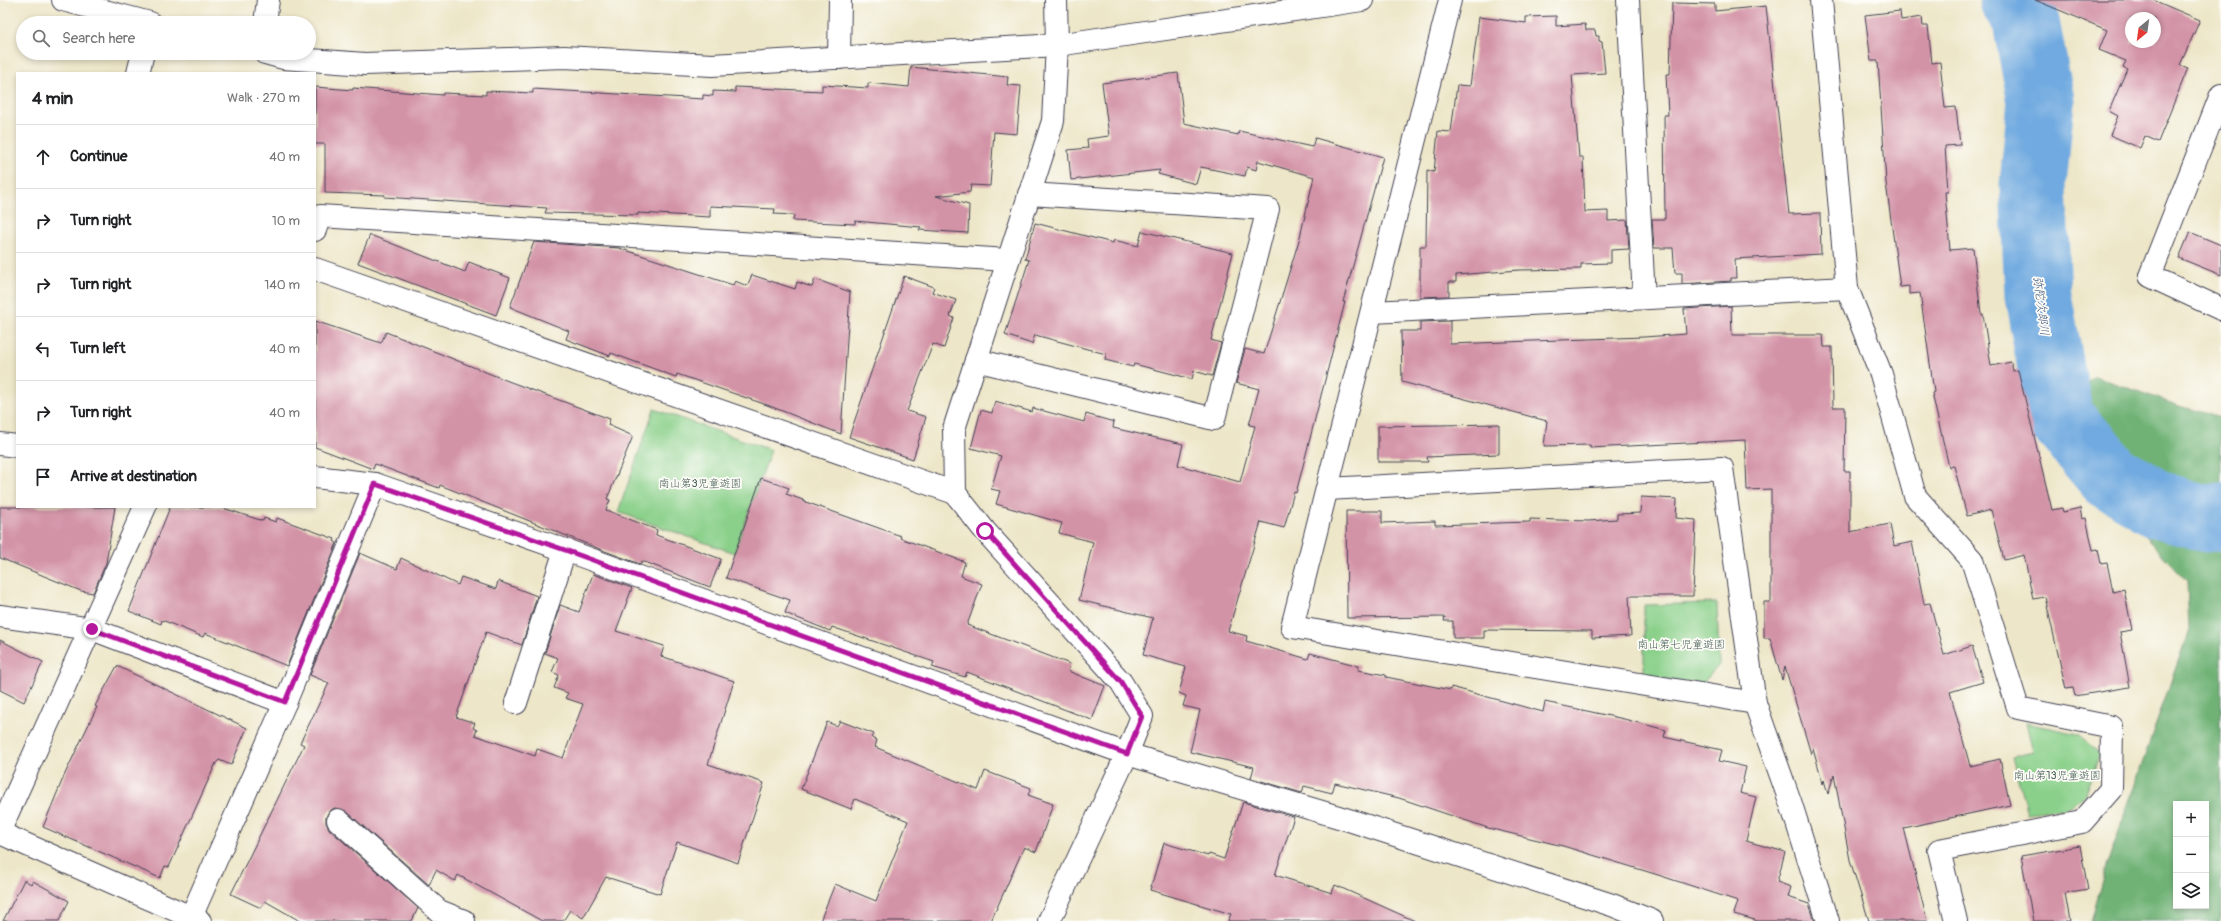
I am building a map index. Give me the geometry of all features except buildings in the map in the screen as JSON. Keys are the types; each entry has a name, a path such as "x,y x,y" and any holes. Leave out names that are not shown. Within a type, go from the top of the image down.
{"street":[{"path":"63,0 124,16"},
{"path":"266,16 268,0"},
{"path":"839,58 840,0"},
{"path":"955,493 954,429 1053,121 1057,45 1056,0"},
{"path":"310,60 365,64 564,57 712,65 839,58 1057,45 1305,4 1362,0"},
{"path":"1450,0 1292,627 1755,703"},
{"path":"1628,0 1644,298"},
{"path":"1821,0 1847,288 1881,374 1915,496 1972,560 2018,708 2112,727 2111,789 2082,822 1938,850 1956,921"},
{"path":"138,72 141,60"},
{"path":"2221,95 2150,276 2221,309"},
{"path":"976,360 1214,419 1268,209 1029,194"},
{"path":"316,227 320,216 1008,260"},
{"path":"316,269 955,493 985,531 1121,682 1142,716 1127,754 1048,921"},
{"path":"1372,312 1847,288"},
{"path":"0,444 16,446"},
{"path":"1327,489 1722,468 1755,703 1791,804 1828,921"},
{"path":"316,477 375,484 565,550 1127,754 1352,821 1609,913 1652,921"},
{"path":"0,833 195,919 375,484"},
{"path":"0,830 92,629 145,508"},
{"path":"516,703 565,550"},
{"path":"0,616 92,629 285,702"},
{"path":"338,820 438,911 462,921"}],"green space":[{"path":"2095,376 2179,406 2221,417 2221,921 2091,921 2106,867 2189,630 2187,581 2150,542 2083,422 2078,390"},
{"name":"南山第3児童遊園","path":"654,409 771,450 734,553 618,512"},
{"name":"南山第七児童遊園","path":"1717,603 1719,665 1702,684 1644,677 1644,605"},
{"name":"南山第13児童遊園","path":"2026,723 2078,734 2100,754 2084,796 2065,809 2027,813 2012,757 2033,752"}],"waterway":[{"name":"弥陀次郎川","path":"2013,0 2025,17 2041,101 2033,185 2038,296 2060,417 2110,476 2160,505 2207,519 2221,516"}],"route":[{"path":"92,629 285,702 375,484 565,550 1127,754 1142,716 1121,682 985,531"}]}
